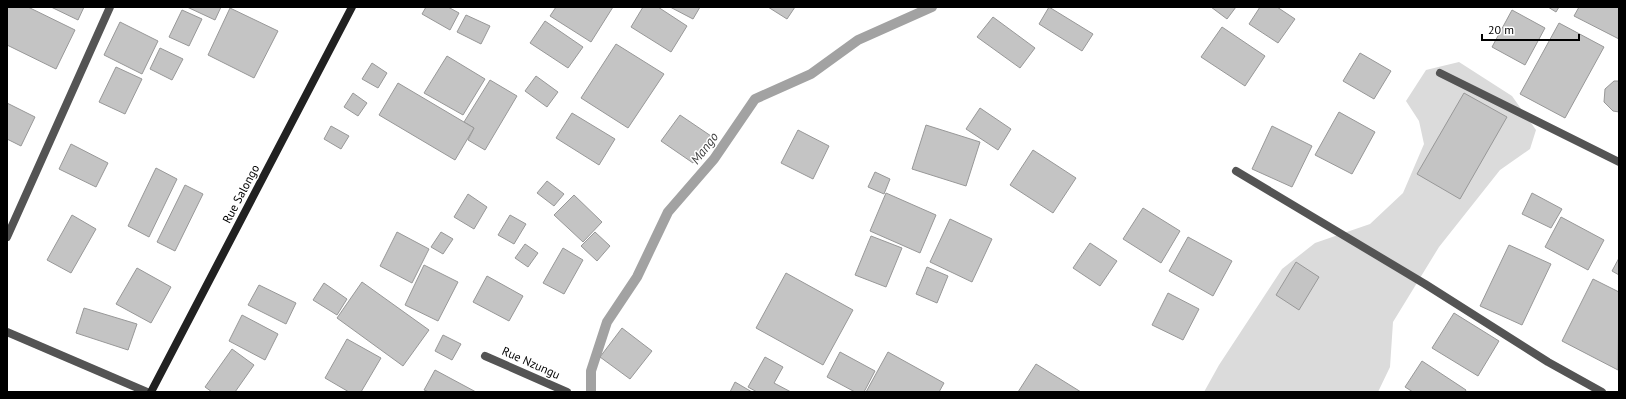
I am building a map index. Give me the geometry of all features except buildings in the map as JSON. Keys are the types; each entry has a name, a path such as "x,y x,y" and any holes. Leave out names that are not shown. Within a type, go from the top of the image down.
{"street":[{"path":"7,237 110,7"},
{"name":"Rue Salongo","path":"151,392 352,7"},
{"path":"1440,73 1619,162"},
{"path":"1236,171 1425,284 1548,362 1602,392"},
{"path":"7,332 147,392"},
{"name":"Rue Nzungu","path":"485,356 566,392"}],"shaded area":[{"path":"1459,62 1512,96 1536,130 1530,149 1500,170 1439,247 1393,322 1390,367 1378,392 1204,392 1219,365 1282,269 1315,243 1370,224 1403,193 1424,144 1419,121 1406,101 1426,70"}],"waterway":[{"name":"Mango","path":"591,392 591,371 607,322 637,277 668,212 714,159 755,99 811,74 858,40 932,7"}]}
